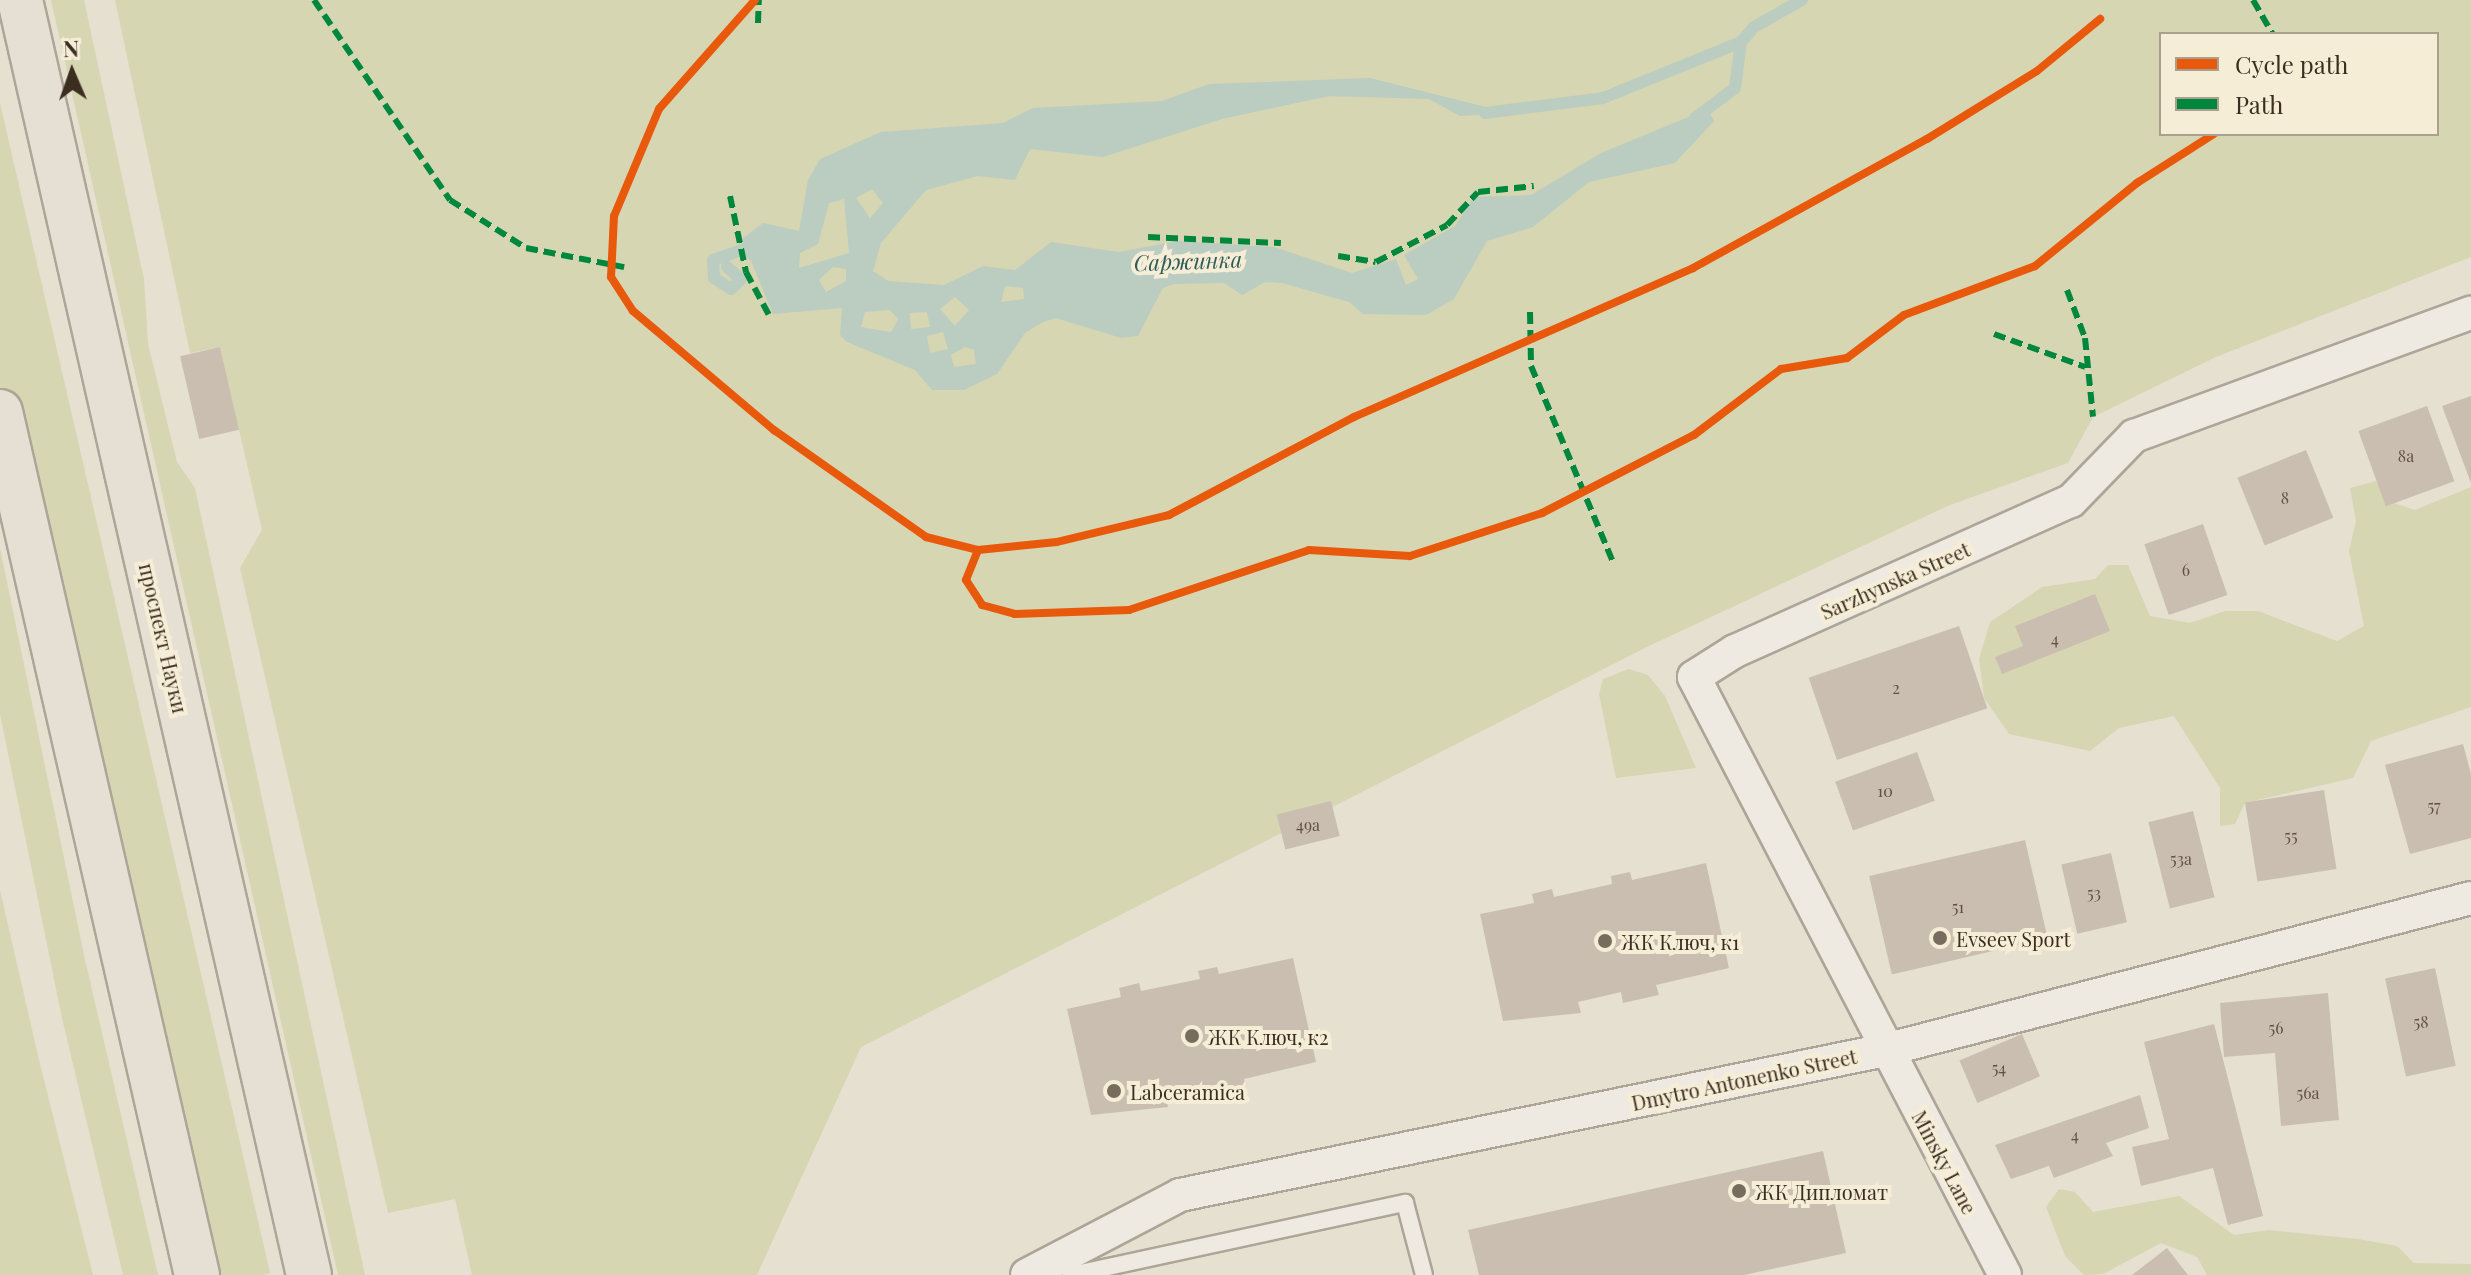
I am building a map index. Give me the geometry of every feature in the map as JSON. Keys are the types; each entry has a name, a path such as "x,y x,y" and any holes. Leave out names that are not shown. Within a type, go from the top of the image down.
{"main road":[{"name":"проспект Науки","path":"20,0 309,1275"},
{"path":"0,412 197,1275"}],"street":[{"name":"Sarzhynska Street","path":"1885,1050 1694,677 1735,651 2071,501 2134,436 2471,313"},
{"name":"Dmytro Antonenko Street","path":"1027,1275 1180,1195 1885,1050 2471,898"},
{"name":"Minsky Lane","path":"1885,1050 2005,1275"}],"lane":[{"path":"1071,1275 1405,1203 1424,1275"}],"green space":[{"path":"51,0 84,0 144,279 148,344 177,462 195,488 365,1275 338,1275"},
{"path":"115,0 2471,0 2471,257 2216,357 2093,417 2068,463 1950,505 1649,646 861,1047 757,1275 472,1275 455,1199 388,1213 240,568 262,530 220,347 190,353"},
{"path":"0,103 270,1273 179,1275 0,499"},
{"path":"2376,481 2394,503 2415,510 2471,487 2471,707 2371,741 2353,778 2245,803 2235,824 2220,826 2220,788 2174,716 2119,728 2090,751 2009,734 1984,698 1979,659 1990,622 2042,587 2095,579 2108,565 2128,565 2150,616 2190,623 2225,611 2258,611 2337,641 2364,626 2349,551 2356,521 2350,488"},
{"path":"0,548 84,955 158,1275 123,1275 62,1018 0,714"},
{"path":"1629,669 1648,675 1665,696 1696,768 1616,778 1599,694 1603,679"},
{"path":"0,890 39,1060 93,1275 0,1275"},
{"path":"2059,1189 2075,1192 2093,1212 2179,1196 2234,1235 2269,1230 2358,1239 2397,1246 2414,1263 2471,1264 2471,1275 2207,1275 2197,1257 2161,1243 2103,1274 2084,1275 2065,1256 2046,1207"}],"water":[{"path":"1370,78 1510,113 1460,116 1429,99 1329,96 1222,119 1103,157 1030,149 1015,180 978,176 926,190 881,243 873,271 888,281 944,285 983,266 1015,270 1051,242 1119,252 1178,241 1274,247 1352,273 1396,259 1406,285 1418,279 1404,255 1455,226 1474,197 1531,195 1601,153 1708,109 1714,121 1675,163 1589,182 1533,227 1487,241 1454,299 1426,315 1363,314 1349,302 1282,283 1265,282 1242,295 1224,283 1174,284 1163,288 1138,336 1121,338 1056,318 1025,333 997,374 964,390 932,390 915,370 847,342 840,335 842,308 773,314 742,239 763,223 799,231 808,180 820,159 881,132 1003,123 1033,108 1162,101 1209,84","holes":["872,189 883,203 870,218 856,198","844,199 849,253 799,268 800,253 818,244 829,203","833,267 846,269 846,281 826,292 819,280","1005,286 1023,288 1024,299 1001,302","955,297 969,310 955,326 940,309","890,310 898,319 891,332 861,327 865,312","927,312 930,327 911,329 910,313","943,332 948,349 930,353 927,336","965,347 974,350 976,364 954,367 951,355"]}],"building":[{"path":"220,347 239,430 199,439 180,356"},
{"path":"2471,396 2471,483 2442,406"},
{"path":"2427,406 2454,481 2386,506 2358,431"},
{"path":"2306,450 2333,518 2265,545 2237,478"},
{"path":"2203,524 2227,595 2169,615 2144,544"},
{"path":"2095,594 2110,631 2002,674 1995,657 2023,646 2015,626"},
{"path":"1959,626 1987,708 1837,760 1809,678"},
{"path":"2463,744 2471,774 2471,838 2410,854 2385,765"},
{"path":"1917,752 1935,801 1853,831 1835,782"},
{"path":"2324,790 2337,869 2257,882 2245,803"},
{"path":"1331,801 1340,836 1285,849 1277,815"},
{"path":"2193,811 2215,897 2170,908 2148,822"},
{"path":"2025,840 2048,938 1892,974 1869,876"},
{"path":"2111,853 2127,922 2077,934 2061,864"},
{"name":"ЖК Ключ, к1","path":"1706,863 1729,968 1656,985 1659,995 1623,1003 1621,992 1578,1002 1581,1013 1503,1021 1480,914 1534,903 1532,894 1552,889 1554,897 1612,884 1611,876 1630,872 1632,880"},
{"name":"ЖК Ключ, к2","path":"1293,958 1316,1062 1244,1079 1246,1089 1211,1097 1208,1087 1166,1096 1168,1107 1091,1115 1067,1009 1121,997 1119,988 1139,983 1141,991 1200,979 1198,971 1217,967 1219,974"},
{"path":"2435,968 2456,1066 2406,1076 2385,979"},
{"path":"2328,993 2339,1120 2281,1126 2275,1053 2224,1057 2220,1003"},
{"path":"2214,1024 2263,1216 2228,1225 2213,1168 2141,1186 2132,1147 2169,1139 2144,1042"},
{"path":"2022,1034 2040,1076 1977,1103 1959,1061"},
{"path":"2140,1095 2149,1128 2106,1143 2113,1156 2054,1178 2049,1166 2011,1179 1995,1145"},
{"name":"ЖК Дипломат","path":"1823,1151 1846,1253 1744,1275 1479,1275 1468,1230"},
{"path":"2167,1248 2188,1275 2132,1275"}],"waterway":[{"name":"Саржинка","path":"1695,118 1735,88 1741,42 1754,27 1802,0"},
{"name":"Саржинка","path":"1485,113 1603,98 1741,42"},
{"name":"Саржинка","path":"727,267 741,279 731,289 714,278 713,260 745,249 757,257"}],"marked path":[{"path":"314,0 450,200 526,248 624,267"},
{"path":"758,23 759,0"},
{"path":"2253,0 2272,32"},
{"path":"1338,256 1376,262 1447,225 1478,192 1534,186"},
{"path":"730,196 746,272 770,317"},
{"path":"1148,237 1281,243"},
{"path":"2067,290 2085,338 2093,417"},
{"path":"1530,312 1531,366 1614,564"},
{"path":"1994,334 2085,367"}],"cycle path":[{"path":"755,0 659,109 614,216 611,277 633,311 774,430 926,537 978,550 1057,542 1169,515 1354,417 1693,268 1927,139 2037,71 2100,19"},
{"path":"978,550 966,580 982,605 1015,614 1129,610 1309,550 1410,556 1542,513 1694,435 1781,369 1847,358 1904,315 2035,266 2137,183 2211,136"}],"place":[{"name":"Evseev Sport","path":"1940,938"},
{"name":"ЖК Ключ, к1","path":"1605,941"},
{"name":"ЖК Ключ, к2","path":"1192,1036"},
{"name":"Labceramica","path":"1114,1091"},
{"name":"ЖК Дипломат","path":"1739,1191"}]}
